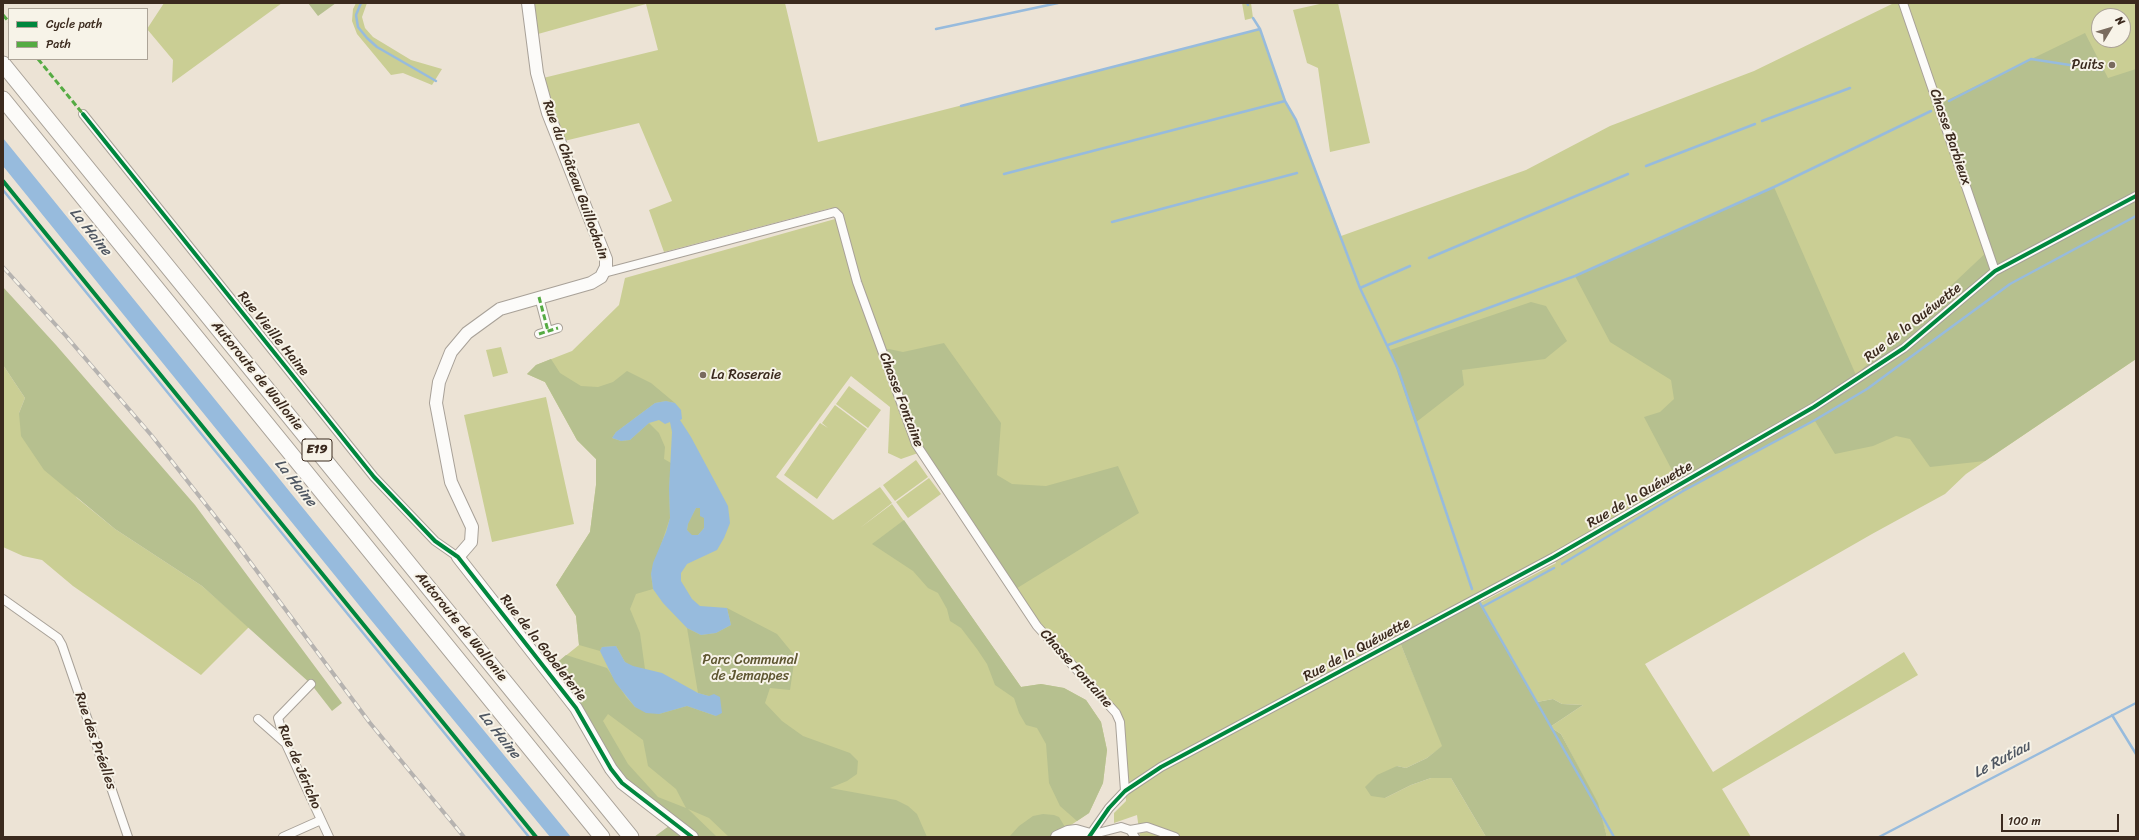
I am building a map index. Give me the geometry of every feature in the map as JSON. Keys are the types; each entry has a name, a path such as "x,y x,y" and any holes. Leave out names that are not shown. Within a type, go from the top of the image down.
{"highway":[{"name":"Autoroute de Wallonie","path":"3,64 631,837"},
{"name":"Autoroute de Wallonie","path":"3,99 602,837"}],"street":[{"name":"Rue du Château Guillochain","path":"458,558 471,542 472,527 455,492 449,474 436,403 439,382 451,352 467,333 486,317 500,309 591,283 604,273 606,259 548,113 537,73 528,3"},
{"name":"Chasse Barbieux","path":"1903,3 1995,271"},
{"name":"Rue Vieille Haine","path":"83,114 374,477 435,541 458,558"},
{"name":"Rue de la Quéwette","path":"1090,836 1109,808 1125,791 1181,755 1554,558 1814,407 1853,383 1904,348 1995,271 2136,196"},
{"name":"Chasse Fontaine","path":"604,273 835,212 838,216 857,282 916,444 1037,626 1116,713 1120,722 1122,736 1125,791"},
{"path":"539,297 548,331"},
{"path":"539,334 558,328"},
{"name":"Rue de la Gobeleterie","path":"458,558 576,708 611,769 622,783 692,837"},
{"name":"Rue des Préelles","path":"3,599 58,638 62,645 128,837"},
{"name":"Rue de Jéricho","path":"311,684 289,704 278,718 285,742 329,837"},
{"path":"258,719 285,742"},
{"path":"283,837 321,820"},
{"path":"1057,837 1068,832 1076,831 1090,836 1122,827 1133,833 1147,827 1175,837"}],"green space":[{"path":"164,3 282,3 172,83 173,60 148,30 148,27"},
{"path":"308,3 336,3 318,16"},
{"path":"356,3 367,3 362,17 365,28 373,37 411,60 442,69 432,85 403,73 391,75 357,34 352,21 353,9"},
{"name":"Parc Communal de Jemappes","path":"534,3 785,3 818,142 1260,29 1285,101 1296,120 1341,236 1526,170 1610,126 1754,71 1894,3 2136,3 2136,359 1966,474 1945,494 1645,664 1713,772 1904,652 1918,675 1722,789 1751,837 1607,837 1597,803 1561,734 1550,727 1583,705 1562,704 1553,699 1537,702 1480,603 1556,563 1554,558 1399,640 1443,746 1427,758 1406,768 1397,766 1385,798 1411,785 1431,778 1451,778 1486,837 1140,837 1137,815 1114,823 1114,813 1126,801 1120,722 1054,645 921,452 901,459 888,453 890,407 851,376 776,477 833,520 880,487 892,503 860,528 892,504 1021,687 1041,684 1064,688 1086,700 1101,722 1107,750 1103,783 1089,813 1071,825 1068,832 1057,837 695,837 651,804 548,670 579,645 576,616 556,585 590,532 596,485 596,459 577,440 545,382 527,374 536,365 572,351 619,305 625,278 835,219 831,208 664,252 649,210 672,201 639,123 560,142 539,79 658,50 646,4 538,34"},
{"path":"1242,3 1251,3 1253,18 1245,20"},
{"path":"1324,3 1338,3 1370,143 1330,152 1318,68 1307,63 1293,10"},
{"path":"2085,33 2091,45 2091,48 2093,48 2108,78 2136,69 2136,359 1985,461 1930,467 1910,439 1896,436 1873,446 1835,454 1815,421 1683,491 1644,417 1660,412 1674,399 1671,380 1610,342 1575,276 1774,187 1856,375 1990,249 1939,104"},
{"path":"3,287 56,345 195,505 342,703 332,711 311,684 202,586 115,529 44,470 21,436 19,413 25,398 3,365"},
{"path":"1531,302 1546,306 1567,341 1545,359 1462,370 1464,385 1415,423 1390,350"},
{"path":"944,343 1001,423 997,475 1012,484 1046,486 1118,466 1139,513 1014,590 916,444 881,350 889,349 903,352"},
{"path":"501,347 508,373 493,377 486,350"},
{"path":"551,359 560,373 581,386 598,387 613,382 627,371 651,383 675,403 666,401 655,403 616,432 612,438 621,441 630,440 649,423 659,433 665,447 664,459 671,463 669,489 670,518 651,574 653,589 636,594 630,609 640,633 645,669 633,667 625,662 616,646 602,647 600,651 579,645 576,616 556,585 590,532 596,485 596,459 577,440 545,382 527,374 536,365"},
{"path":"3,365 25,398 19,413 77,498 115,529 202,586 249,627 201,675 73,586 42,560 23,556 3,547"},
{"path":"849,386 881,410 868,428 836,404"},
{"path":"546,397 574,524 492,542 464,415"},
{"path":"835,405 867,429 817,499 784,475 820,423 828,428 822,423"},
{"path":"916,460 928,477 895,501 883,485"},
{"path":"929,478 941,494 908,518 896,502"},
{"path":"696,508 700,508 704,518 704,528 698,535 691,535 687,530 688,523"},
{"path":"904,520 1021,687 1041,684 1064,688 1086,700 1101,722 1107,750 1103,783 1089,813 1077,821 1060,806 1049,783 1046,744 1037,728 1026,725 1019,713 1014,698 995,685 987,664 977,649 961,628 950,621 947,609 938,593 928,588 913,571 872,544"},
{"path":"1477,599 1537,702 1553,699 1562,704 1583,705 1550,727 1561,734 1598,803 1607,837 1486,837 1451,778 1431,778 1411,785 1385,798 1371,796 1365,787 1377,775 1397,766 1406,768 1427,758 1442,746 1399,640"},
{"name":"Parc Communal de Jemappes","path":"727,608 777,634 795,656 790,690 770,688 765,703 782,721 803,736 850,753 858,761 857,774 847,781 830,788 896,800 908,806 917,814 927,837 729,837 709,818 688,809 717,837 695,837 624,782 548,670 566,655 607,668 626,697 635,707 659,714 687,706 716,716 709,696 698,693 687,628 701,635 716,633 731,625","holes":["608,714 643,740 648,766 676,789 686,808 658,797 628,764 603,721"]},
{"path":"1043,814 1059,817 1068,832 1057,837 1009,837 1019,826 1033,816"},
{"path":"673,823 692,837 654,837"}],"water":[{"path":"3,138 571,837 550,837 371,620 3,166"},
{"path":"666,401 675,403 681,410 682,419 680,420 691,437 728,506 730,523 717,550 687,564 681,573 681,581 692,599 700,606 727,608 731,625 716,633 701,635 687,628 663,603 653,589 651,574 653,563 666,532 670,518 669,489 672,432 670,422 665,424 659,420 649,423 630,440 621,441 612,438 616,432 655,403","holes":["696,508 700,508 700,516 704,518 704,528 698,535 692,535 687,530 688,524"]},
{"path":"616,646 625,662 633,666 662,673 698,693 709,696 714,694 720,697 722,713 716,716 687,706 659,714 646,713 635,707 615,682 600,651 602,647"}],"waterway":[{"path":"361,3 356,15 358,27 367,38 377,47 436,81"},
{"path":"936,29 1058,3"},
{"path":"1253,18 1260,29 1285,101 1296,120 1360,288 1398,369 1472,589"},
{"path":"961,106 1260,29"},
{"path":"1949,101 2031,59 2102,70"},
{"path":"1762,121 1850,88"},
{"path":"1004,174 1285,101"},
{"path":"1388,345 1575,276 1774,187 1931,111"},
{"path":"1646,166 1755,124"},
{"path":"1112,222 1297,173"},
{"path":"1429,258 1628,174"},
{"path":"3,190 529,837"},
{"path":"1562,564 1683,491 1815,420 1867,389 2010,284 2136,216"},
{"path":"1360,288 1410,266"},
{"path":"1482,607 1554,568"},
{"path":"1480,603 1614,837"},
{"name":"Le Rutiau","path":"1879,837 2136,703"},
{"path":"2112,715 2136,754"}],"railway":[{"path":"3,267 66,336 152,436 233,539 370,723 464,837"}],"marked path":[{"path":"3,15 8,21"},
{"path":"39,60 83,114"},
{"path":"539,297 548,331"},
{"path":"539,334 558,328"}],"cycle path":[{"path":"83,114 374,477 435,541 458,557 576,708 611,769 622,783 692,837"},
{"path":"3,181 536,837"},
{"path":"1089,837 1109,808 1125,791 1161,767 1554,557 1814,407 1904,348 1995,271 2136,196"}],"place":[{"name":"Puits","path":"2112,65"},
{"name":"La Roseraie","path":"703,375"}],"water label":[{"name":"La Haine","path":"90,232"},
{"name":"La Haine","path":"295,483"},
{"name":"La Haine","path":"499,735"}]}
